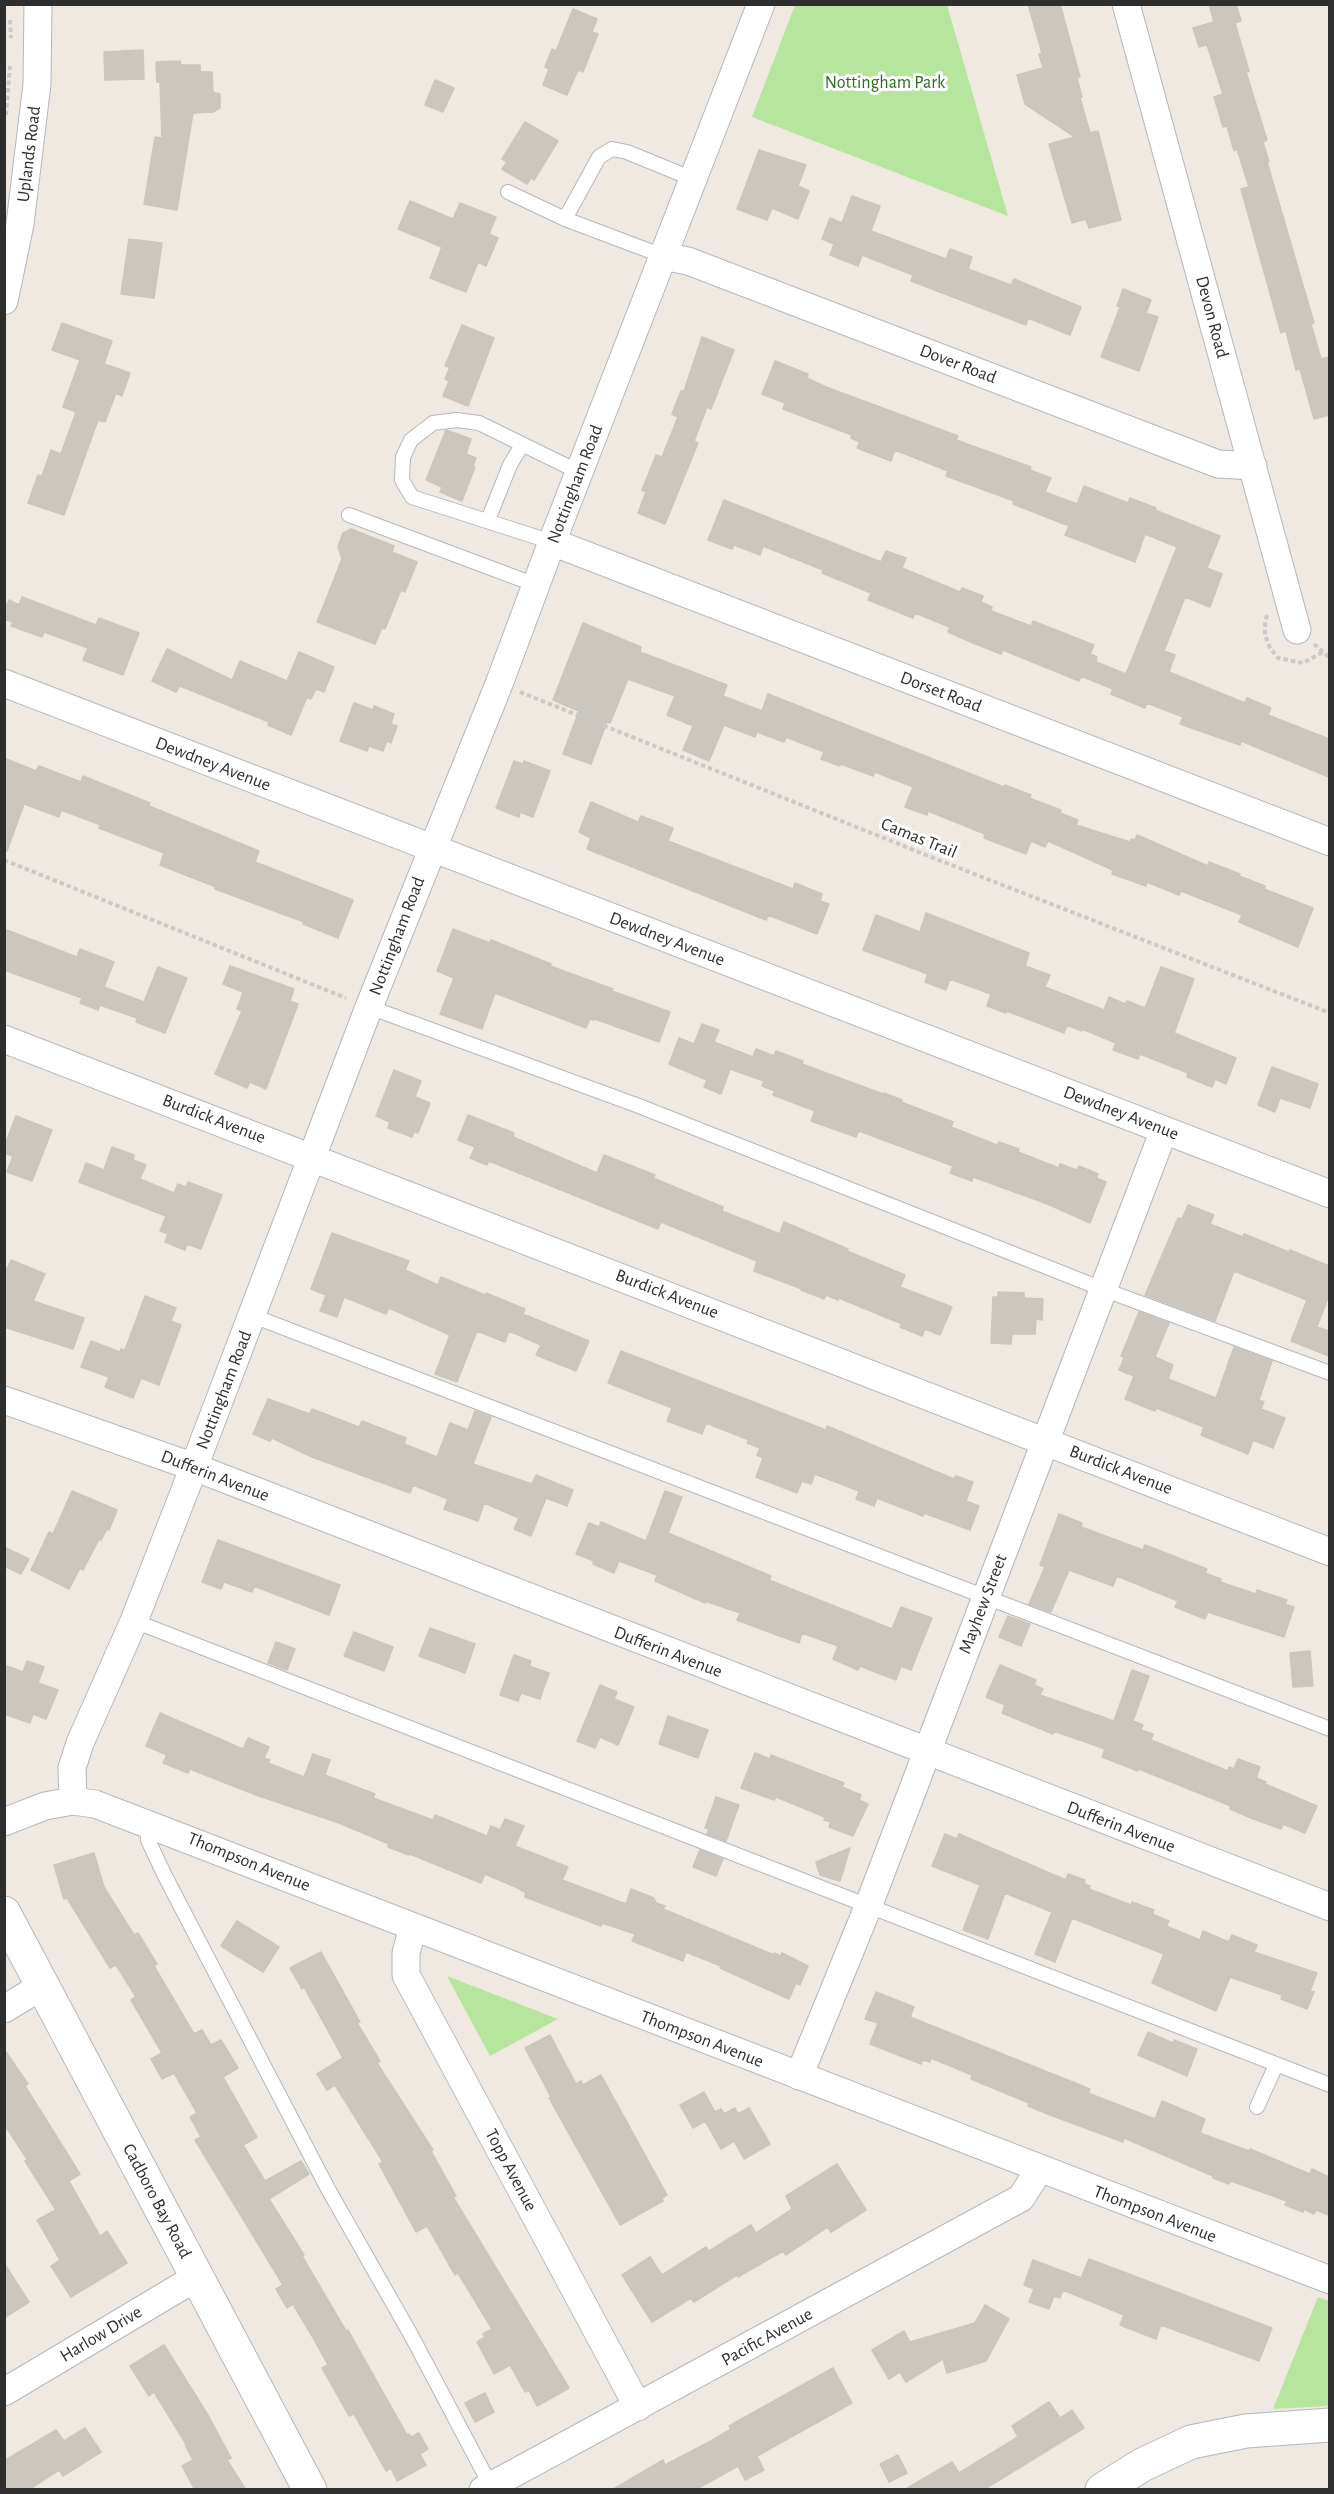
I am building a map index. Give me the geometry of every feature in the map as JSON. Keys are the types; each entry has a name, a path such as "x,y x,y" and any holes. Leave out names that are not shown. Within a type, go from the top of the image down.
{"main road":[{"name":"Cadboro Bay Road","path":"4,1913 310,2490"},
{"path":"1102,2490 1142,2464 1191,2442 1246,2431 1329,2425"}],"street":[{"name":"Uplands Road","path":"4,301 20,224 37,84 38,4"},
{"name":"Nottingham Road","path":"74,1801 72,1768 78,1752 134,1621 369,1007 431,849 500,684 552,542 760,4"},
{"name":"Devon Road","path":"1126,4 1297,630"},
{"name":"Dover Road","path":"663,256 688,261 1218,464 1253,466"},
{"name":"Dorset Road","path":"552,542 1329,842"},
{"name":"Dewdney Avenue","path":"4,683 1329,1194"},
{"name":"Burdick Avenue","path":"4,1039 1329,1552"},
{"name":"Mayhew Street","path":"799,2076 868,1907 985,1597 1105,1290 1164,1130"},
{"name":"Dufferin Avenue","path":"4,1400 194,1467 1329,1907"},
{"name":"Thompson Avenue","path":"74,1801 94,1804 147,1822 413,1928 1329,2280"},
{"path":"4,1822 45,1806 74,1801"},
{"name":"Topp Avenue","path":"413,1928 406,1953 406,1975 638,2407"},
{"path":"4,2009 42,1986"},
{"name":"Pacific Avenue","path":"489,2488 1022,2198 1039,2170"},
{"name":"Harlow Drive","path":"4,2392 197,2277"}],"lane":[{"path":"565,219 599,157 612,149 627,152 693,179"},
{"path":"508,192 565,219 663,256"},
{"path":"552,542 412,497 402,480 403,456 411,440 433,423 456,420 479,423 579,472"},
{"path":"488,520 510,465 522,445"},
{"path":"349,515 536,585"},
{"path":"369,1007 639,1106 1105,1290 1329,1373"},
{"path":"252,1316 1329,1729"},
{"path":"134,1621 1329,2085"},
{"path":"147,1822 148,1840 165,1876 328,2189 411,2335 489,2488"},
{"path":"1257,2107 1276,2065"}],"path":[{"path":"10,20 11,48"},
{"path":"5,124 11,57"},
{"name":"Camas Trail","path":"500,684 925,855 1329,1013"},
{"path":"4,860 369,1007"}],"green space":[{"name":"Nottingham Park","path":"795,5 947,5 1008,216 752,117"},
{"path":"447,1976 558,2019 490,2056"},
{"path":"1318,2297 1329,2301 1329,2406 1273,2409"}],"building":[{"path":"1028,4 1060,4 1080,77 1077,78 1082,97 1080,98 1090,133 1098,131 1121,220 1089,228 1086,219 1072,223 1049,144 1075,137 1025,104 1017,75 1043,68 1039,54 1042,53"},
{"path":"1209,4 1236,4 1241,21 1235,23 1249,71 1246,72 1267,140 1263,142 1269,162 1267,162 1314,323 1311,324 1321,359 1329,357 1329,415 1314,419 1300,369 1296,370 1286,331 1281,333 1241,189 1249,187 1237,149 1234,151 1227,126 1223,127 1214,97 1223,94 1207,45 1199,47 1193,28 1214,22"},
{"path":"573,9 597,19 592,32 598,34 583,72 578,70 567,95 543,85 549,69 545,67 552,49 556,51"},
{"path":"143,50 144,79 105,80 104,52"},
{"path":"180,61 181,65 200,65 200,72 212,72 213,92 220,94 220,108 213,112 193,113 177,210 144,204 155,137 162,138 160,82 157,82 156,62"},
{"path":"435,80 454,88 443,112 425,105"},
{"path":"525,122 558,141 534,180 531,178 527,184 502,169 507,162 502,159"},
{"path":"759,150 806,165 798,186 809,191 798,219 772,208 767,220 737,209"},
{"path":"852,196 880,206 871,231 946,259 950,249 972,257 968,269 1011,285 1014,279 1081,307 1070,335 1028,318 1026,325 911,281 913,275 862,255 858,266 830,255 834,244 822,239 830,218 842,223"},
{"path":"410,201 453,219 460,203 496,217 489,234 498,238 486,266 478,262 466,292 430,278 442,247 398,229"},
{"path":"129,239 162,243 154,298 121,294"},
{"path":"1123,289 1151,300 1146,313 1158,317 1139,371 1101,357 1120,307 1117,306"},
{"path":"62,323 112,341 104,364 130,373 122,396 116,393 105,422 98,420 64,515 28,503 38,475 42,476 51,450 61,454 76,412 63,407 80,360 52,350"},
{"path":"462,325 494,338 468,406 443,396 449,381 445,379 450,367 445,366"},
{"path":"702,337 734,350 711,409 707,407 694,441 698,443 665,524 638,513 646,492 642,490 656,455 662,457 678,417 672,414 681,391 684,391"},
{"path":"775,361 808,374 807,378 826,387 958,436 956,440 1031,467 1030,470 1051,478 1045,492 1077,504 1084,486 1128,503 1130,498 1220,536 1207,568 1222,574 1210,607 1185,597 1164,651 1175,655 1169,672 1245,703 1247,698 1271,708 1268,715 1329,739 1329,777 1241,741 1240,745 1180,724 1183,717 1147,703 1145,708 1111,694 1113,689 1081,676 1079,681 1003,650 1001,654 973,643 948,632 950,627 915,613 913,618 868,600 871,593 822,573 823,570 763,546 760,555 734,545 732,549 708,540 724,500 881,562 886,551 906,558 902,568 960,592 962,588 983,596 981,602 992,607 991,611 1031,626 1033,621 1094,645 1090,654 1097,657 1096,662 1126,674 1177,547 1145,534 1135,562 1065,535 1069,526 1013,504 1014,501 946,476 948,471 895,450 891,461 857,448 860,442 851,438 852,435 783,409 785,403 762,394"},
{"path":"446,430 471,439 466,454 476,458 473,466 475,467 462,501 440,492 442,487 426,480"},
{"path":"351,529 394,546 392,552 417,562 405,592 401,590 385,629 382,628 375,644 317,622 342,559 338,547 343,533"},
{"path":"22,597 96,625 99,618 139,633 123,675 83,660 88,648 44,632 42,637 11,626 13,622 4,619 4,611 9,600 19,605"},
{"path":"583,623 641,647 640,652 727,685 723,696 762,711 768,694 1004,787 1005,785 1031,795 1029,798 1061,810 1060,813 1078,820 1076,825 1130,842 1131,839 1135,840 1137,835 1208,866 1209,862 1240,874 1239,876 1265,886 1264,889 1313,908 1298,947 1239,922 1242,915 1181,891 1179,895 1147,882 1146,886 1112,874 1113,870 1048,841 1045,847 1031,841 1026,854 984,838 985,834 928,811 927,815 905,807 913,787 875,772 873,776 821,759 824,752 786,737 784,742 757,732 755,737 724,725 709,761 683,750 693,726 667,715 675,696 628,679 610,723 607,722 591,764 563,754 579,711 553,700"},
{"path":"167,649 232,680 240,661 287,681 299,652 334,667 324,692 316,689 311,699 307,697 291,735 268,725 269,722 180,686 176,692 152,681"},
{"path":"354,703 373,710 374,706 394,714 391,724 397,726 391,743 387,741 383,751 369,746 367,751 340,741"},
{"path":"4,758 36,771 39,766 81,782 83,776 150,803 149,806 259,851 255,862 353,900 338,938 303,924 304,922 215,889 216,887 160,865 164,853 99,828 101,825 61,810 59,817 24,804 7,851 4,850"},
{"path":"514,761 523,764 524,761 550,771 533,817 520,812 519,817 496,808"},
{"path":"591,802 638,822 641,816 673,828 668,841 793,889 795,883 822,894 820,901 829,904 817,934 768,915 766,920 587,849 591,838 579,832"},
{"path":"926,913 1029,953 1025,966 1050,975 1045,987 1104,1010 1109,997 1125,1004 1127,1001 1145,1008 1161,967 1194,979 1174,1033 1236,1058 1226,1084 1215,1079 1212,1087 1187,1077 1188,1073 1140,1054 1138,1059 1113,1050 1116,1043 1082,1029 1082,1031 1067,1025 1064,1033 1007,1011 1006,1013 987,1006 991,994 950,979 946,990 925,982 928,974 863,950 876,915 920,932"},
{"path":"4,929 77,957 80,949 114,962 104,987 144,1002 158,967 187,978 165,1033 136,1022 137,1018 100,1005 98,1010 80,1003 82,998 4,970"},
{"path":"453,929 490,943 491,940 551,964 550,966 613,989 612,991 670,1012 659,1042 595,1019 590,1019 586,1028 495,993 482,1029 440,1014 454,978 437,971"},
{"path":"230,966 294,989 290,1001 298,1004 266,1089 250,1082 247,1088 215,1074 242,1011 237,1009 243,992 223,984"},
{"path":"702,1024 719,1030 714,1042 753,1057 756,1049 774,1056 776,1051 803,1061 802,1064 902,1100 901,1102 953,1122 951,1127 997,1145 999,1142 1019,1149 1018,1152 1059,1168 1060,1164 1077,1170 1079,1166 1098,1174 1096,1178 1106,1182 1090,1223 1045,1203 973,1177 972,1181 950,1173 953,1166 859,1131 856,1137 811,1121 815,1111 773,1095 775,1091 762,1086 764,1081 730,1069 721,1094 704,1087 707,1080 669,1064 679,1038 694,1044"},
{"path":"1272,1067 1318,1084 1310,1108 1280,1098 1275,1112 1258,1105"},
{"path":"394,1070 421,1081 415,1097 430,1103 418,1133 414,1132 412,1137 388,1128 390,1122 376,1116"},
{"path":"468,1115 514,1133 513,1137 597,1173 604,1155 655,1175 653,1178 723,1207 722,1211 780,1234 784,1222 905,1275 900,1287 952,1307 940,1335 925,1329 922,1336 900,1327 902,1324 839,1298 838,1300 826,1295 824,1299 754,1271 757,1261 661,1222 658,1229 489,1161 487,1165 470,1158 475,1147 458,1140"},
{"path":"16,1116 52,1130 32,1181 7,1172 13,1156 4,1153 4,1147"},
{"path":"112,1147 134,1155 133,1160 146,1165 140,1179 174,1193 178,1184 186,1187 188,1182 222,1195 201,1249 187,1244 185,1250 165,1242 168,1234 160,1231 166,1216 79,1182 86,1163 104,1170"},
{"path":"1188,1205 1214,1215 1210,1224 1243,1237 1244,1234 1289,1252 1290,1250 1329,1266 1329,1295 1317,1327 1329,1331 1329,1356 1291,1341 1307,1300 1234,1271 1215,1321 1145,1295 1178,1218 1182,1219"},
{"path":"332,1233 409,1261 405,1270 438,1285 441,1277 485,1295 486,1293 525,1309 523,1314 589,1341 576,1371 536,1355 541,1345 509,1331 505,1342 477,1331 457,1382 435,1374 450,1335 389,1308 386,1314 344,1297 337,1317 320,1311 326,1295 311,1289"},
{"path":"11,1260 45,1274 33,1301 84,1318 73,1349 4,1327 4,1275"},
{"path":"998,1292 1024,1293 1024,1298 1043,1299 1042,1320 1036,1319 1035,1334 1012,1334 1011,1344 991,1343 993,1297 998,1297"},
{"path":"145,1296 176,1308 171,1321 181,1325 159,1385 141,1378 133,1398 105,1387 109,1377 81,1367 91,1341 120,1352 121,1349 125,1350"},
{"path":"1139,1312 1169,1323 1155,1357 1173,1365 1168,1379 1216,1398 1234,1347 1272,1361 1259,1400 1264,1402 1261,1409 1285,1418 1273,1448 1253,1440 1248,1454 1201,1435 1204,1427 1156,1408 1155,1411 1125,1399 1134,1376 1119,1370 1124,1358 1121,1356"},
{"path":"621,1351 826,1430 827,1426 954,1479 956,1476 973,1482 966,1501 979,1506 970,1530 924,1513 923,1516 877,1498 874,1506 856,1499 859,1491 815,1474 811,1484 802,1481 797,1493 756,1477 763,1458 757,1455 760,1448 747,1443 749,1440 706,1423 702,1434 667,1421 672,1408 608,1383"},
{"path":"268,1399 310,1414 312,1409 359,1427 362,1421 406,1438 404,1444 437,1457 450,1423 468,1430 475,1411 491,1417 473,1464 532,1484 536,1475 573,1490 567,1506 546,1498 531,1536 514,1529 519,1518 484,1503 478,1521 444,1509 448,1499 413,1485 410,1493 312,1457 272,1438 270,1441 253,1434"},
{"path":"72,1491 117,1510 109,1530 107,1529 101,1540 99,1539 83,1570 80,1568 69,1589 31,1570 49,1532 53,1534"},
{"path":"665,1491 682,1497 668,1533 771,1576 769,1580 892,1629 901,1607 932,1618 911,1670 901,1666 896,1680 860,1666 858,1670 833,1659 838,1646 802,1633 799,1643 737,1620 740,1613 705,1601 705,1603 655,1581 657,1575 619,1561 614,1573 576,1554 589,1523 599,1527 601,1522 646,1541"},
{"path":"1059,1514 1082,1523 1081,1527 1143,1550 1145,1545 1207,1569 1205,1573 1221,1579 1220,1582 1256,1594 1257,1590 1287,1600 1285,1604 1294,1607 1284,1637 1208,1612 1205,1619 1175,1607 1178,1601 1117,1576 1113,1586 1069,1570 1051,1612 1029,1604 1045,1567 1040,1565"},
{"path":"218,1540 340,1585 329,1615 254,1586 252,1592 224,1582 221,1589 202,1582"},
{"path":"4,1547 29,1559 21,1574 4,1566"},
{"path":"1008,1616 1030,1624 1021,1646 999,1637"},
{"path":"430,1628 475,1644 465,1673 419,1656"},
{"path":"354,1632 393,1647 384,1671 344,1656"},
{"path":"276,1642 295,1649 287,1670 268,1663"},
{"path":"1310,1651 1313,1686 1293,1687 1290,1653"},
{"path":"514,1655 531,1661 529,1666 549,1673 540,1699 521,1693 518,1701 500,1695"},
{"path":"27,1661 44,1667 38,1683 58,1690 46,1719 33,1714 30,1723 4,1714 4,1665 23,1672"},
{"path":"1000,1665 1036,1680 1034,1685 1043,1689 1040,1695 1114,1721 1132,1670 1149,1676 1133,1721 1143,1725 1141,1730 1153,1734 1151,1740 1228,1771 1229,1767 1234,1769 1238,1759 1260,1767 1256,1778 1317,1806 1305,1833 1283,1824 1281,1829 1251,1818 1230,1809 1231,1806 1139,1769 1138,1771 1102,1757 1105,1749 1054,1731 1053,1734 1002,1713 1005,1705 986,1697"},
{"path":"600,1685 617,1692 614,1699 634,1707 618,1745 600,1737 595,1748 577,1741"},
{"path":"160,1713 243,1749 248,1738 269,1747 264,1758 270,1760 268,1763 304,1777 313,1754 330,1760 325,1775 375,1794 373,1798 433,1820 435,1815 487,1836 491,1826 500,1830 505,1819 524,1826 515,1846 568,1867 562,1880 626,1904 631,1889 654,1898 656,1903 665,1906 663,1909 774,1955 774,1953 781,1956 782,1953 808,1966 800,1985 796,1983 789,1999 686,1952 683,1961 632,1941 635,1934 602,1923 601,1926 525,1897 526,1893 518,1888 485,1874 481,1883 388,1847 389,1844 339,1823 256,1795 190,1769 188,1773 163,1763 167,1755 146,1746"},
{"path":"668,1716 708,1730 698,1758 659,1744"},
{"path":"755,1753 770,1759 771,1755 844,1783 842,1787 861,1795 859,1800 868,1804 853,1836 829,1827 831,1822 824,1820 825,1817 776,1797 774,1800 741,1788"},
{"path":"716,1797 739,1805 726,1841 707,1834 709,1829 705,1828"},
{"path":"945,1834 957,1839 959,1834 1066,1880 1068,1874 1085,1880 1084,1884 1090,1886 1089,1889 1131,1905 1132,1902 1154,1910 1152,1914 1169,1921 1166,1926 1200,1940 1203,1931 1229,1942 1232,1935 1257,1945 1254,1952 1317,1973 1310,1991 1314,1992 1307,2009 1281,1999 1282,1995 1230,1977 1216,2011 1152,1983 1164,1954 1072,1918 1055,1962 1035,1954 1052,1912 1005,1893 988,1939 963,1930 980,1885 932,1866"},
{"path":"850,1848 840,1881 820,1875 816,1862"},
{"path":"700,1850 723,1859 716,1876 693,1867"},
{"path":"94,1853 104,1887 134,1935 138,1933 157,1964 154,1966 194,2034 202,2030 211,2045 221,2040 238,2068 223,2077 257,2137 243,2145 265,2181 301,2161 309,2174 269,2199 304,2255 302,2256 346,2331 348,2330 407,2435 411,2437 419,2433 428,2449 420,2454 426,2465 397,2481 391,2468 386,2471 354,2414 349,2416 322,2368 328,2365 293,2304 287,2308 276,2289 283,2285 195,2140 201,2137 190,2117 197,2113 174,2073 162,2079 151,2059 162,2053 131,2000 136,1997 116,1965 110,1968 67,1898 64,1899 54,1865"},
{"path":"237,1921 279,1947 263,1972 221,1946"},
{"path":"321,1952 360,2022 357,2023 380,2061 377,2063 433,2150 431,2151 456,2196 453,2197 569,2388 537,2406 529,2390 525,2392 510,2365 494,2374 477,2342 485,2337 483,2334 492,2329 458,2273 455,2275 427,2226 416,2232 379,2164 383,2162 335,2085 327,2090 317,2074 343,2058 304,1987 302,1989 290,1968"},
{"path":"876,1992 914,2007 910,2017 1090,2089 1088,2093 1155,2119 1162,2101 1205,2119 1200,2133 1249,2151 1250,2149 1310,2174 1312,2169 1329,2177 1329,2215 1316,2210 1314,2214 1304,2209 1303,2212 1285,2205 1287,2201 1231,2181 1229,2184 1213,2178 1213,2176 1124,2138 1123,2142 1050,2115 1028,2106 1029,2103 971,2079 972,2075 931,2058 930,2062 923,2060 921,2064 870,2044 878,2023 865,2019"},
{"path":"1148,2032 1173,2043 1174,2040 1197,2049 1187,2076 1138,2055"},
{"path":"550,2035 576,2084 581,2081 583,2085 601,2075 667,2195 662,2198 663,2201 620,2225 549,2098 551,2097 525,2048"},
{"path":"4,2049 28,2084 25,2086 80,2174 69,2181 100,2236 107,2231 127,2263 71,2297 51,2266 60,2260 37,2220 56,2210 4,2124"},
{"path":"704,2092 715,2112 721,2109 724,2114 735,2108 738,2114 749,2108 770,2144 744,2159 734,2141 721,2149 705,2121 693,2128 680,2105"},
{"path":"837,2164 866,2210 831,2232 828,2227 786,2255 783,2251 738,2277 737,2275 694,2302 691,2298 652,2322 622,2275 650,2257 662,2275 706,2247 709,2251 751,2225 756,2233 792,2209 786,2196"},
{"path":"1089,2259 1272,2328 1259,2361 1161,2325 1156,2339 1120,2325 1124,2315 1063,2290 1060,2298 1054,2296 1049,2309 1029,2302 1034,2289 1024,2285 1033,2260 1081,2278"},
{"path":"4,2263 29,2302 4,2318"},
{"path":"985,2305 1009,2319 986,2361 947,2373 943,2359 906,2382 900,2372 889,2379 872,2350 904,2331 910,2342 975,2323"},
{"path":"164,2345 208,2415 231,2458 227,2460 246,2490 195,2490 182,2466 193,2460 186,2444 154,2392 149,2396 130,2366"},
{"path":"833,2368 852,2403 757,2456 764,2470 745,2480 738,2466 695,2490 612,2490 663,2460 665,2465 711,2441 731,2429 729,2426"},
{"path":"485,2393 494,2412 475,2422 465,2403"},
{"path":"1049,2402 1060,2418 1072,2410 1084,2428 983,2490 904,2490 952,2462 959,2473 1018,2437 1012,2426"},
{"path":"85,2428 101,2452 63,2476 59,2470 28,2490 4,2490 4,2461 56,2430 64,2441"},
{"path":"898,2455 907,2473 889,2482 880,2464"}]}
